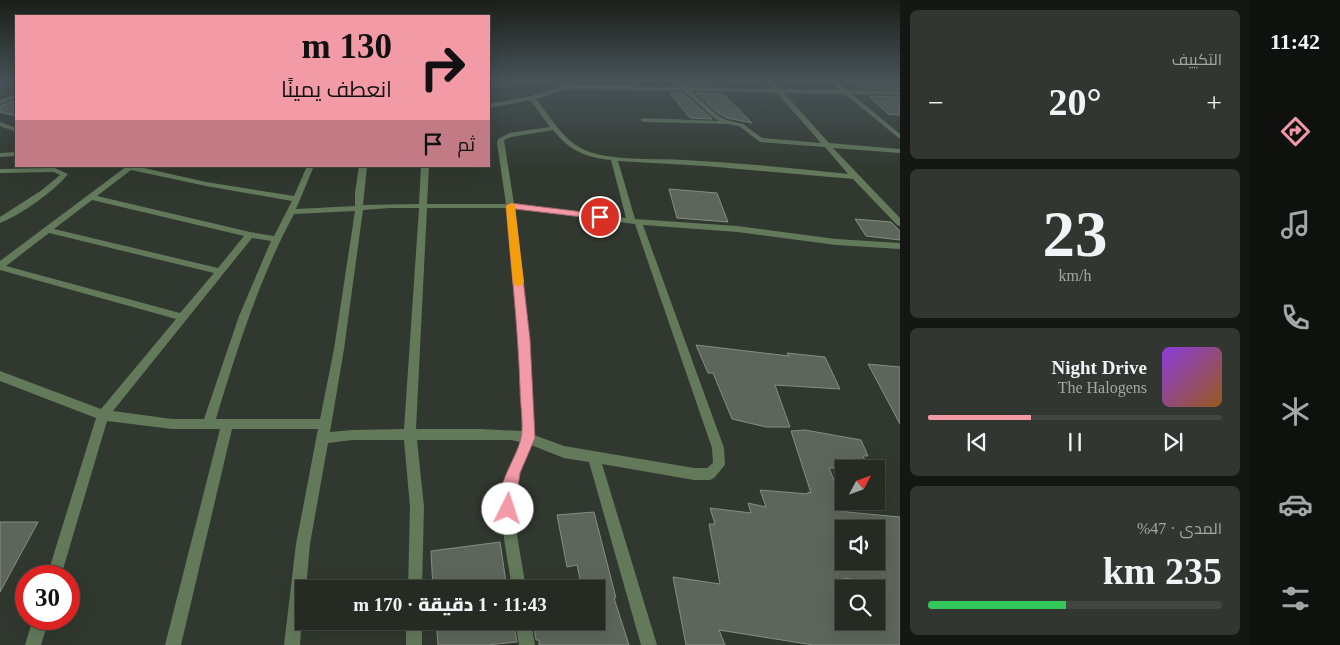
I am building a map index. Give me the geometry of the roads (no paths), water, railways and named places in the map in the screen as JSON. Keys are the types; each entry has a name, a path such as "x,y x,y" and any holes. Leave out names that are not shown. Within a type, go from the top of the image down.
{"street":[{"path":"542,111 566,141 580,151 614,158 726,165 855,177"},
{"path":"709,111 718,119 746,128 755,137 766,141 900,151"},
{"path":"797,111 855,177 900,223"},
{"path":"869,111 900,137"},
{"path":"643,120 736,124"},
{"path":"0,124 15,130"},
{"path":"517,580 509,517 509,489 513,473 528,438 524,339 510,206 501,156 501,139 509,135 556,128"},
{"path":"0,155 15,154"},
{"path":"324,438 352,435 481,434 528,438 564,452 594,458 694,474 710,474 719,465 718,448 702,397 635,221 614,158"},
{"path":"1,265 131,167 206,184 296,199"},
{"path":"208,425 233,348 276,239 291,212 311,167"},
{"path":"292,645 304,536 324,438 351,272 363,167"},
{"path":"416,580 417,507 410,435 425,167"},
{"path":"0,171 55,170 61,171 64,174 54,184 2,217"},
{"path":"92,197 250,235 276,239"},
{"path":"291,212 422,206 510,206 635,221 737,229 836,242 900,246"},
{"path":"48,230 219,271"},
{"path":"57,565 103,415 181,317 250,235"},
{"path":"1,265 181,317"},
{"path":"0,376 103,415 172,424 227,426 326,424"},
{"path":"173,645 227,426"},
{"path":"594,458 649,645"},
{"path":"33,645 38,630"},
{"path":"414,630 414,645"},
{"path":"524,630 526,645"}]}
